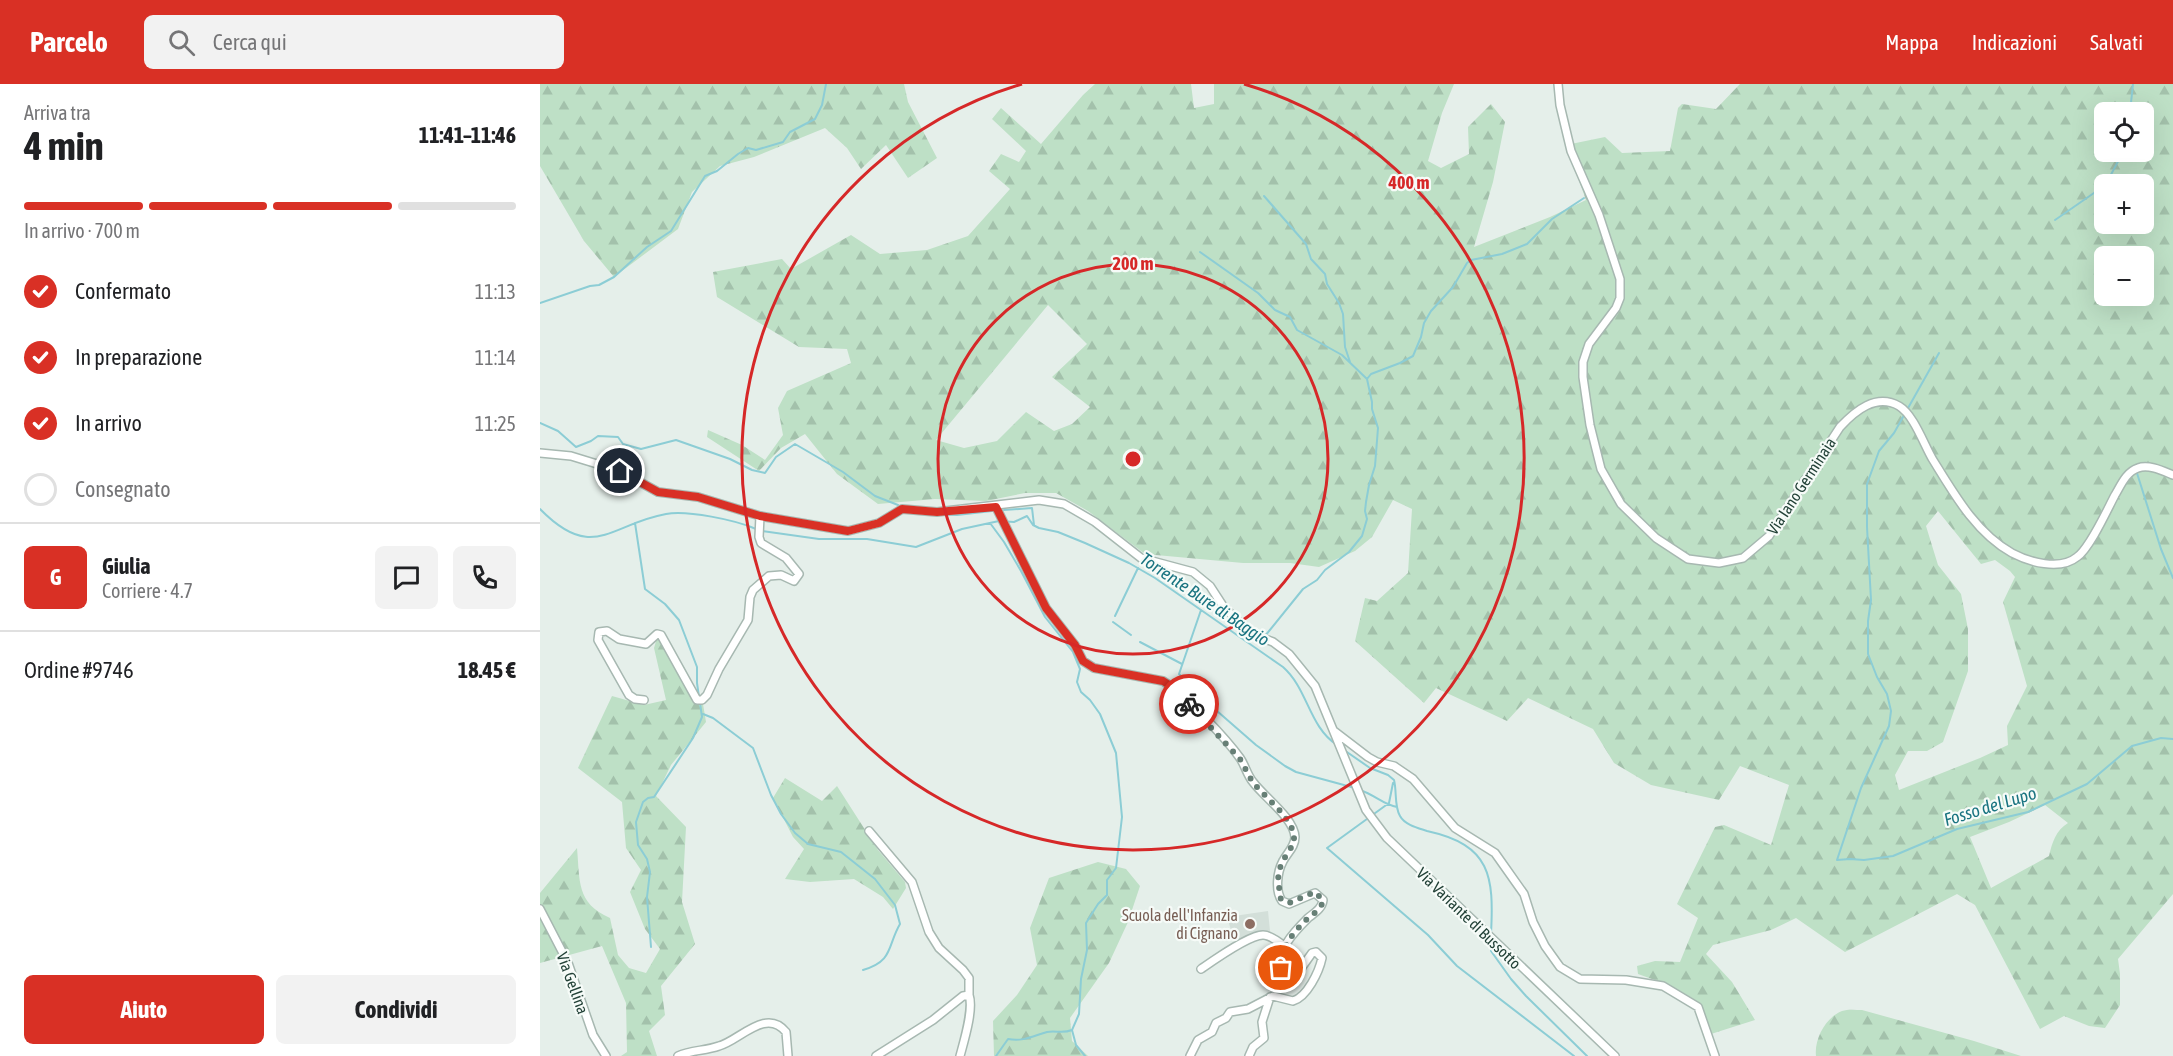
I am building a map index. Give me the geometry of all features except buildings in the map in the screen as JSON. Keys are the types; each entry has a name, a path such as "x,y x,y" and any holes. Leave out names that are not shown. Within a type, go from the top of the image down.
{"street":[{"name":"Via Iano Germinaia","path":"1558,84 1560,105 1571,151 1599,214 1620,279 1620,298 1616,308 1589,344 1583,362 1590,425 1601,469 1621,504 1656,538 1688,559 1719,563 1743,558 1769,536 1840,427 1852,414 1868,404 1889,403 1901,407 1914,424 1933,460 1969,514 1988,535 2013,553 2045,564 2066,562 2077,557 2087,545 2126,476 2138,467 2151,467 2173,475"},
{"name":"Via Variante di Bussotto","path":"540,453 571,456 620,471 658,492 705,498 760,518 848,531 879,523 902,509 937,512 998,510 1045,500 1064,504 1095,522 1141,558 1193,572 1210,585 1223,606 1243,626 1273,642 1303,669 1315,686 1366,810 1387,838 1615,1056"},
{"path":"998,510 1046,608 1075,645 1083,661 1094,668 1169,684 1227,743 1240,759 1253,783 1288,821 1295,838 1280,869 1278,881 1280,898 1289,903 1315,892 1323,900 1321,907 1306,920 1284,946 1280,959 1281,968 1287,976 1294,977 1312,954 1318,953 1322,958 1307,989 1299,999 1293,1001 1276,995 1248,1009 1230,1012 1226,1018 1216,1023 1212,1032 1198,1040 1190,1056"},
{"path":"644,700 628,695 598,639 599,632 607,630 620,639 646,644 657,634 661,635 697,700 702,700 707,695 747,620 753,590 774,574 794,581 797,579 798,574 791,563 761,543 760,518"},
{"path":"1334,731 1368,757 1394,766 1413,779 1455,828 1495,853 1524,894 1533,922 1545,946 1560,967 1580,979 1626,980 1663,986 1698,1007 1715,1056"},
{"path":"869,831 912,882 929,932 939,948 969,978 971,999 960,1056"},
{"name":"Via Gellina","path":"540,909 568,963 590,1028 606,1056"},
{"path":"1201,969 1242,943 1262,934 1284,946"},
{"path":"876,1056 933,1020 963,996 969,995"},
{"path":"1249,1056 1252,1047 1264,1038 1262,1022 1270,997"},
{"path":"678,1056 721,1046 754,1026 772,1023 779,1025 786,1032 788,1056"}],"shaded area":[{"name":"Scuola dell'Infanzia di Cignano","path":"1268,911 1270,931 1235,943 1227,917"}],"green space":[{"path":"540,84 904,84 908,102 937,158 908,178 886,145 861,169 847,148 825,128 754,157 720,166 692,192 678,229 614,277 584,241 540,166"},
{"path":"1095,84 1191,84 1194,108 1214,104 1214,84 1454,84 1442,113 1428,161 1441,168 1469,154 1468,127 1491,104 1505,122 1493,182 1474,247 1586,200 1566,145 1605,137 1622,153 1670,151 1678,108 1682,104 1716,109 1740,84 2173,84 2173,894 2118,959 2120,1005 2105,1028 2089,1026 2064,1016 2040,1029 1975,905 1957,894 1845,952 1796,918 1771,930 1713,945 1706,954 1732,982 1755,1020 1711,1034 1699,1003 1663,983 1638,974 1637,966 1655,961 1680,962 1698,918 1677,904 1715,827 1724,825 1771,845 1789,785 1740,766 1719,800 1651,785 1614,763 1593,729 1528,698 1507,721 1436,688 1424,703 1355,641 1365,598 1377,601 1408,573 1412,509 1393,500 1372,537 1355,551 1319,567 1290,563 1243,563 1145,554 1088,511 1056,493 1025,493 986,501 935,499 878,504 837,474 805,434 781,448 759,471 707,437 708,430 742,445 765,460 783,435 778,408 787,391 851,363 847,349 799,347 717,297 713,272 782,259 791,269 851,235 880,254 927,250 968,236 1010,189 989,171 1001,154 1019,162 1026,151 992,119 1001,108 1041,144","holes":["1048,305 1087,344 1052,377 1090,407 1072,424 1054,431 1026,412 997,441 964,448 936,440","1938,511 1981,564 1995,560 2015,577 2003,602 2027,686 2007,726 2008,745 1899,790 1895,775 1908,751 1927,751 1943,742 1968,671 1968,629 1961,594 1938,565 1926,526","2045,805 2068,823 2058,833 2049,856 1991,888 1970,837"]},
{"path":"657,638 665,641 684,667 703,704 706,722 671,765 656,796 686,827 682,902 695,944 661,986 665,1015 649,1031 657,1056 621,1056 627,1052 626,1003 602,946 540,963 540,893 577,848 580,881 585,898 599,912 610,918 618,955 629,968 646,973 660,949 645,929 630,892 641,870 626,848 622,802 578,768 612,696 644,705 666,700 654,648"},
{"path":"785,778 822,801 837,786 878,850 905,882 906,888 893,909 883,897 854,879 810,882 785,879 804,849 793,837 773,798"},
{"path":"1098,862 1126,869 1140,886 1128,922 1109,963 1070,1018 1072,1041 1088,1056 994,1056 993,1021 1017,995 1037,965 1030,928 1049,878"},
{"path":"1844,1010 1862,1010 2021,1056 1816,1056 1819,1036 1831,1018"}],"waterway":[{"path":"540,303 599,285 614,277 647,247 671,231 705,176 717,171 748,148 756,150 783,142 790,132 815,119 822,105 826,84"},
{"path":"2131,102 2133,84"},
{"path":"2111,174 2118,162"},
{"path":"2055,220 2094,193"},
{"path":"1264,196 1306,244 1311,259 1325,274 1327,284 1343,314 1345,347 1350,362"},
{"path":"1367,379 1371,374 1413,356 1424,323 1431,311 1453,287 1467,263 1471,260 1502,254 1527,244 1552,219 1584,198"},
{"path":"1200,252 1258,293 1275,310 1290,317 1297,330 1342,355 1367,379"},
{"name":"Fosso del Lupo","path":"1939,353 1894,433 1879,451 1867,484 1871,600 1868,621 1868,654 1887,694 1891,711 1889,726 1861,788 1837,860 1864,860 1893,856 1957,829 2028,812 2087,784 2132,746 2161,738 2173,739"},
{"path":"1265,636 1303,589 1349,552 1362,536 1367,519 1365,511 1369,485 1375,466 1378,428 1367,379"},
{"path":"540,423 558,431 576,447 598,436 618,437 623,444 641,449 676,440 765,473 776,457 795,444 843,472 875,496 898,505"},
{"path":"2136,470 2161,549 2173,578"},
{"path":"1004,510 1032,508 1034,525"},
{"name":"Torrente Bure di Baggio","path":"540,509 558,525 574,534 588,537 675,513 711,517 756,529"},
{"path":"926,514 957,515 992,511"},
{"name":"Torrente Bure di Baggio","path":"762,531 819,539 867,539 916,547 962,529 999,521 1014,522 1027,516 1033,525 1039,528 1058,532 1085,543 1155,578 1283,667 1298,686 1320,728 1337,745"},
{"path":"635,523 645,589 665,604 679,620 697,667 699,697"},
{"path":"990,523 1021,571 1045,617 1073,652 1080,669 1077,682 1081,692 1100,714 1116,753 1122,817 1116,868 1107,880 1107,895 1098,904 1086,923 1087,950 1081,979 1079,1014 1072,1030 1076,1045 1085,1056"},
{"path":"1115,616 1138,568"},
{"path":"1201,610 1179,674 1256,745 1285,766 1296,772 1355,788"},
{"path":"1113,622 1131,635"},
{"path":"1140,642 1182,664"},
{"path":"651,947 647,897 650,872 647,859 638,845 636,822 643,802 654,797 693,738 702,717 700,703"},
{"path":"703,714 713,718 753,748 771,795 795,833 808,844 841,852 875,879 895,905 900,924 888,952 880,962 863,970"},
{"name":"Torrente Bure di Baggio","path":"1344,750 1370,768 1394,780 1397,808 1405,822 1448,837 1476,854 1489,880 1491,934"},
{"path":"1393,783 1389,803 1327,848 1428,935 1457,966 1574,1056"},
{"path":"1360,790 1397,807"},
{"name":"Torrente Bure di Baggio","path":"1491,939 1491,951 1511,979 1587,1056"},
{"path":"996,1056 1008,1039 1023,1039 1047,1032 1072,1030"}],"way so far":[{"path":"1189,704 1227,743 1240,759 1253,783 1284,815 1294,832 1294,843 1282,862 1278,874 1279,894 1282,901 1289,903 1315,892 1322,897 1321,907 1306,920 1284,946 1280,959 1281,968"}],"place":[{"name":"Scuola dell'Infanzia di Cignano","path":"1250,924"}],"route":[{"path":"620,471 658,492 698,497 788,522 848,531 879,523 902,509 937,512 996,507 1046,608 1075,645 1083,661 1094,668 1163,681 1177,690 1189,704"}]}
